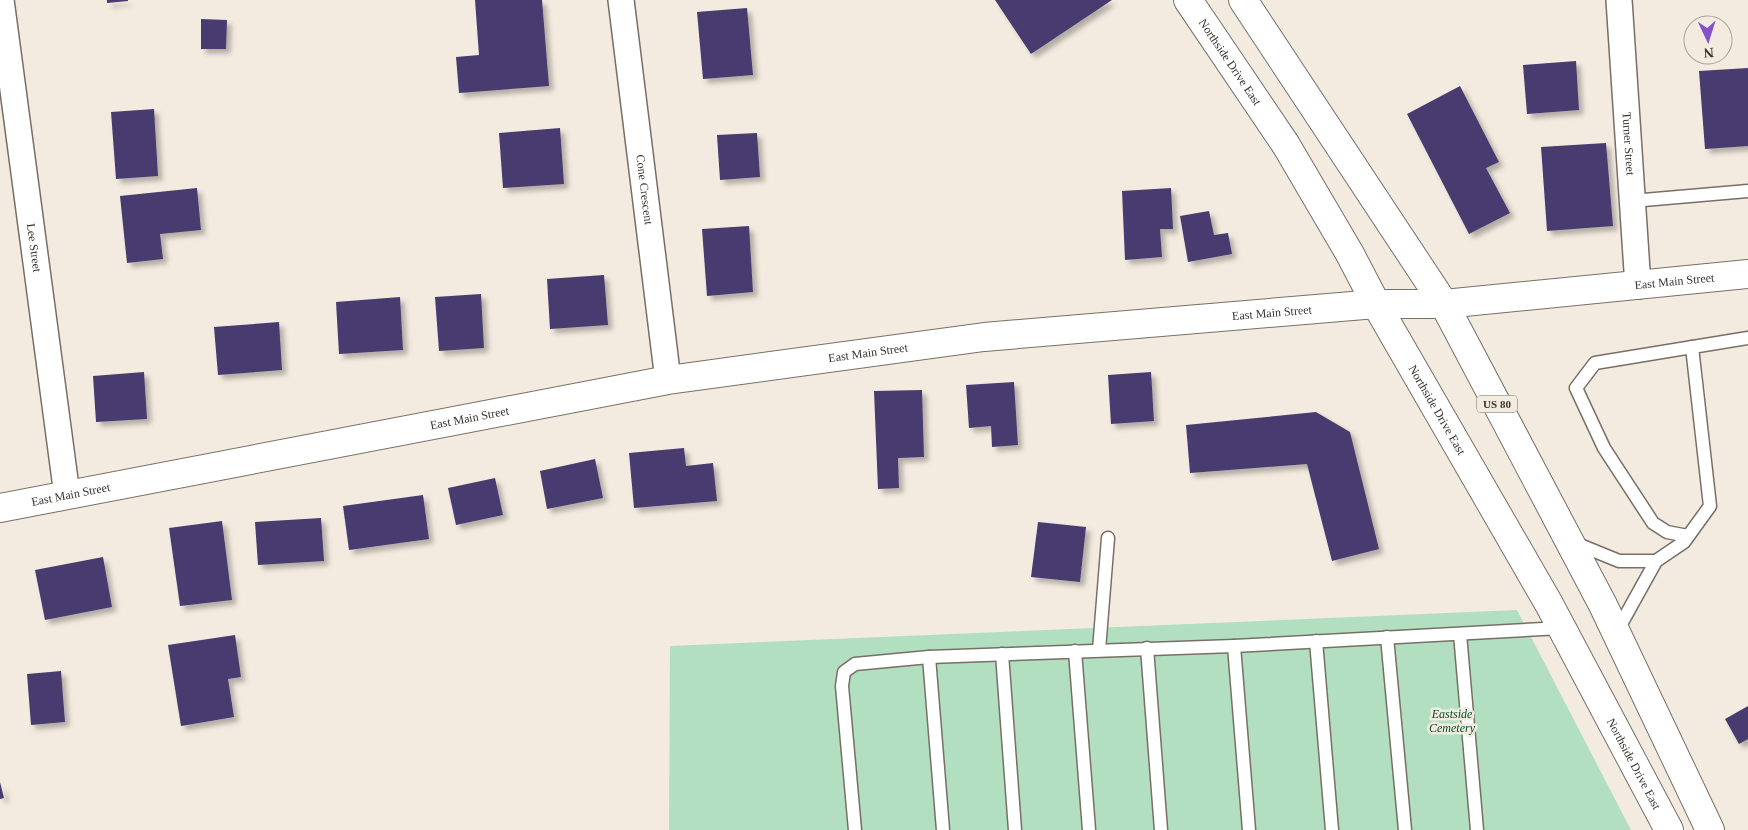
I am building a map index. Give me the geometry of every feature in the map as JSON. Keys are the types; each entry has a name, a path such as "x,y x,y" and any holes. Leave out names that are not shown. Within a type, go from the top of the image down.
{"main road":[{"name":"Northside Drive East","path":"1188,0 1286,145 1350,254 1376,304 1562,628 1668,830"},
{"name":"US 80","path":"1244,0 1444,304 1616,633 1710,830"},
{"name":"East Main Street","path":"0,508 668,380 984,337 1376,304 1444,304 1748,274"}],"street":[{"name":"Lee Street","path":"1,0 2,31 67,495"},
{"name":"Cone Crescent","path":"621,0 668,380"},
{"name":"Turner Street","path":"1619,0 1638,286"}],"lane":[{"path":"1632,201 1748,191"},
{"path":"1688,536 1667,532 1653,523 1604,448 1576,388 1595,363 1748,338"},
{"path":"1616,633 1656,561 1684,542 1710,506 1692,347"},
{"path":"1099,650 1108,538"},
{"path":"1569,541 1619,561 1656,561"},
{"path":"855,830 842,686 844,672 855,664 929,657 1234,646 1562,628"},
{"path":"1460,634 1477,830"},
{"path":"1387,637 1405,830"},
{"path":"1316,641 1332,830"},
{"path":"1234,646 1248,830"},
{"path":"1147,648 1160,830"},
{"path":"1075,651 1089,830"},
{"path":"1002,654 1015,830"},
{"path":"929,657 943,830"}],"green space":[{"name":"Eastside Cemetery","path":"1517,610 1631,830 669,830 670,646"}],"building":[{"path":"107,0 128,0 128,1 107,3"},
{"path":"475,0 542,0 549,86 459,93 456,57 479,55"},
{"path":"995,0 1112,0 1031,54"},
{"path":"747,8 753,75 703,79 697,12"},
{"path":"201,19 227,20 226,49 201,49"},
{"path":"1576,61 1579,110 1527,114 1523,65"},
{"path":"1748,68 1748,146 1705,149 1699,71"},
{"path":"1460,86 1499,162 1486,168 1510,213 1469,234 1407,114"},
{"path":"154,109 158,176 116,179 111,112"},
{"path":"560,128 564,184 503,188 499,133"},
{"path":"757,133 760,177 720,180 717,135"},
{"path":"1606,143 1613,226 1547,231 1541,147"},
{"path":"197,188 201,230 160,234 163,259 127,263 120,196"},
{"path":"1171,188 1173,229 1160,229 1162,257 1125,260 1122,191"},
{"path":"1209,211 1214,235 1228,233 1232,254 1188,262 1180,216"},
{"path":"749,226 753,292 707,296 702,229"},
{"path":"604,275 608,325 550,329 547,279"},
{"path":"481,294 484,348 439,351 435,297"},
{"path":"400,297 403,350 339,354 336,302"},
{"path":"279,322 282,370 218,375 214,327"},
{"path":"144,372 147,419 96,422 93,376"},
{"path":"1151,372 1154,421 1111,424 1108,375"},
{"path":"1014,382 1018,445 992,447 991,426 969,428 966,385"},
{"path":"922,390 924,457 898,458 899,488 878,489 874,391"},
{"path":"1316,412 1350,432 1379,549 1332,561 1307,464 1190,473 1186,425"},
{"path":"684,448 686,466 713,463 717,501 634,508 629,453"},
{"path":"595,459 603,498 547,509 540,471"},
{"path":"495,478 503,515 456,525 448,488"},
{"path":"423,495 429,539 349,550 343,506"},
{"path":"321,518 324,561 258,565 255,522"},
{"path":"222,521 232,600 180,606 169,528"},
{"path":"1038,522 1086,527 1080,582 1031,577"},
{"path":"103,557 112,607 45,620 35,570"},
{"path":"235,635 241,677 228,679 234,717 181,726 168,645"},
{"path":"61,671 65,722 31,725 27,674"},
{"path":"1748,706 1748,739 1739,744 1725,719"},
{"path":"0,782 4,798 0,799"}]}
